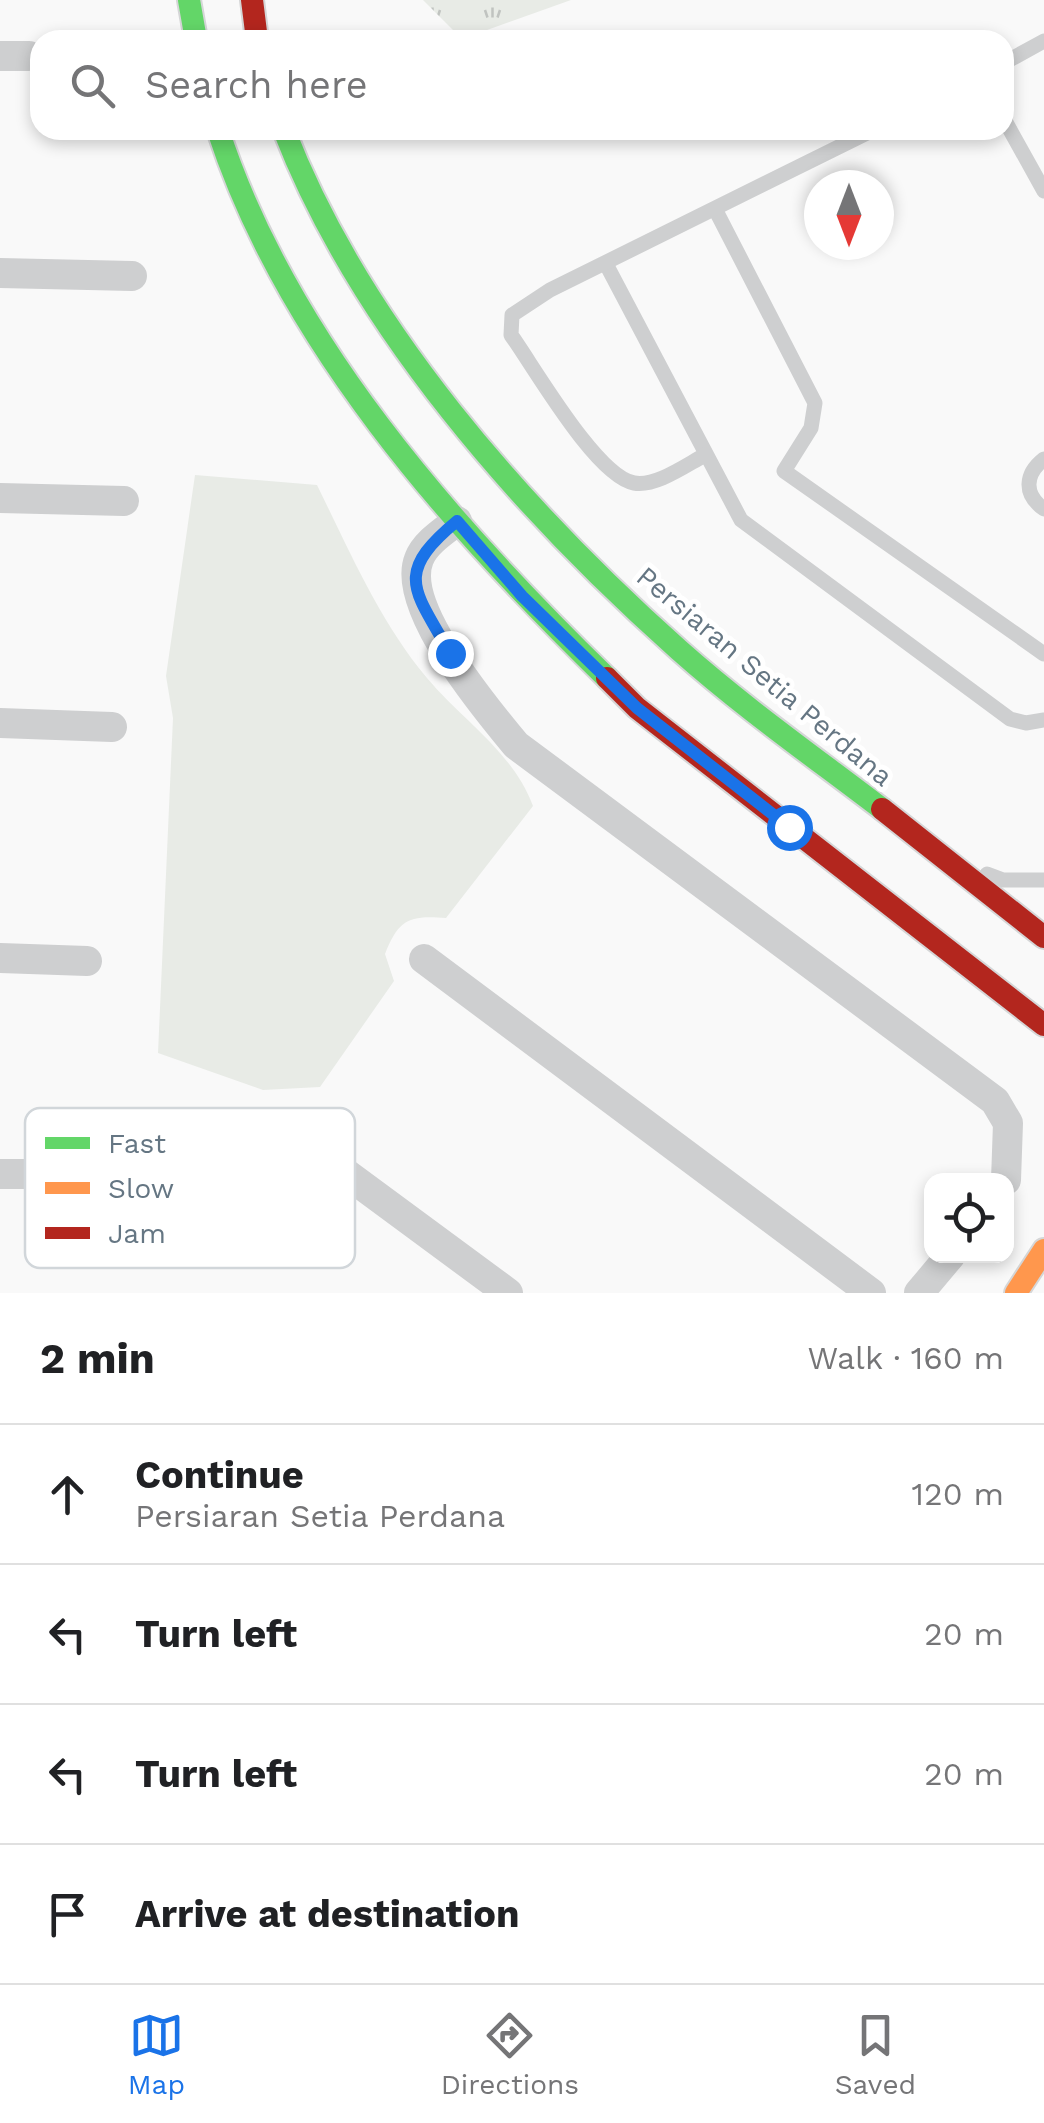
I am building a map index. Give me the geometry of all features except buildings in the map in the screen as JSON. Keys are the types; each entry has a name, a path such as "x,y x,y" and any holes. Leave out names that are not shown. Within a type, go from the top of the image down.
{"main road":[{"path":"189,0 194,30"},
{"path":"251,4 255,30"},
{"path":"221,140 236,186 285,283 355,394 522,596 637,708 1044,1025"},
{"name":"Persiaran Setia Perdana","path":"288,140 304,182 358,280 448,406 570,548 681,652 1044,937"},
{"path":"940,858 996,927 1044,964"},
{"path":"978,977 1044,1035"},
{"path":"1016,1293 1044,1251"}],"street":[{"path":"0,273 132,276"},
{"path":"0,498 124,500"},
{"path":"457,521 419,557 414,579 421,602 462,675 516,745 995,1101 1008,1122 1006,1173"},
{"path":"0,723 112,727"},
{"path":"0,958 87,961"},
{"path":"424,959 871,1293"},
{"path":"355,1180 508,1293"},
{"path":"919,1293 944,1263"}],"lane":[{"path":"1014,58 1044,42"},
{"path":"1014,137 1044,190"},
{"path":"706,455 650,482 619,478 596,455 511,335 512,314 853,140"},
{"path":"715,209 815,402 811,428 784,470 1044,654"},
{"path":"606,264 733,511 753,531 1010,720 1026,724 1044,720"},
{"path":"1044,459 1030,470 1028,488 1044,509"},
{"path":"940,858 1003,880 1044,880"}],"green space":[{"path":"423,0 571,0 487,30 453,30"},
{"path":"195,475 317,485 394,633 441,694 513,769 533,806 446,918 414,919 395,933 385,954 394,981 320,1087 263,1090 158,1053 173,718 166,676"}],"traffic: fast":[{"path":"189,0 194,30"},
{"path":"222,140 248,208 286,283 330,356 380,426 490,558 607,678"},
{"path":"288,140 316,203 356,275 451,412 506,476 562,538 679,650 753,712 882,809"}],"traffic: slow":[{"path":"1016,1293 1044,1250"}],"traffic: jam":[{"path":"252,0 256,30"},
{"path":"607,678 637,708 1044,1025"},
{"path":"882,809 1044,937"}],"route":[{"path":"450,653 421,602 414,579 419,557 457,521 522,596 637,708 789,827"}]}
